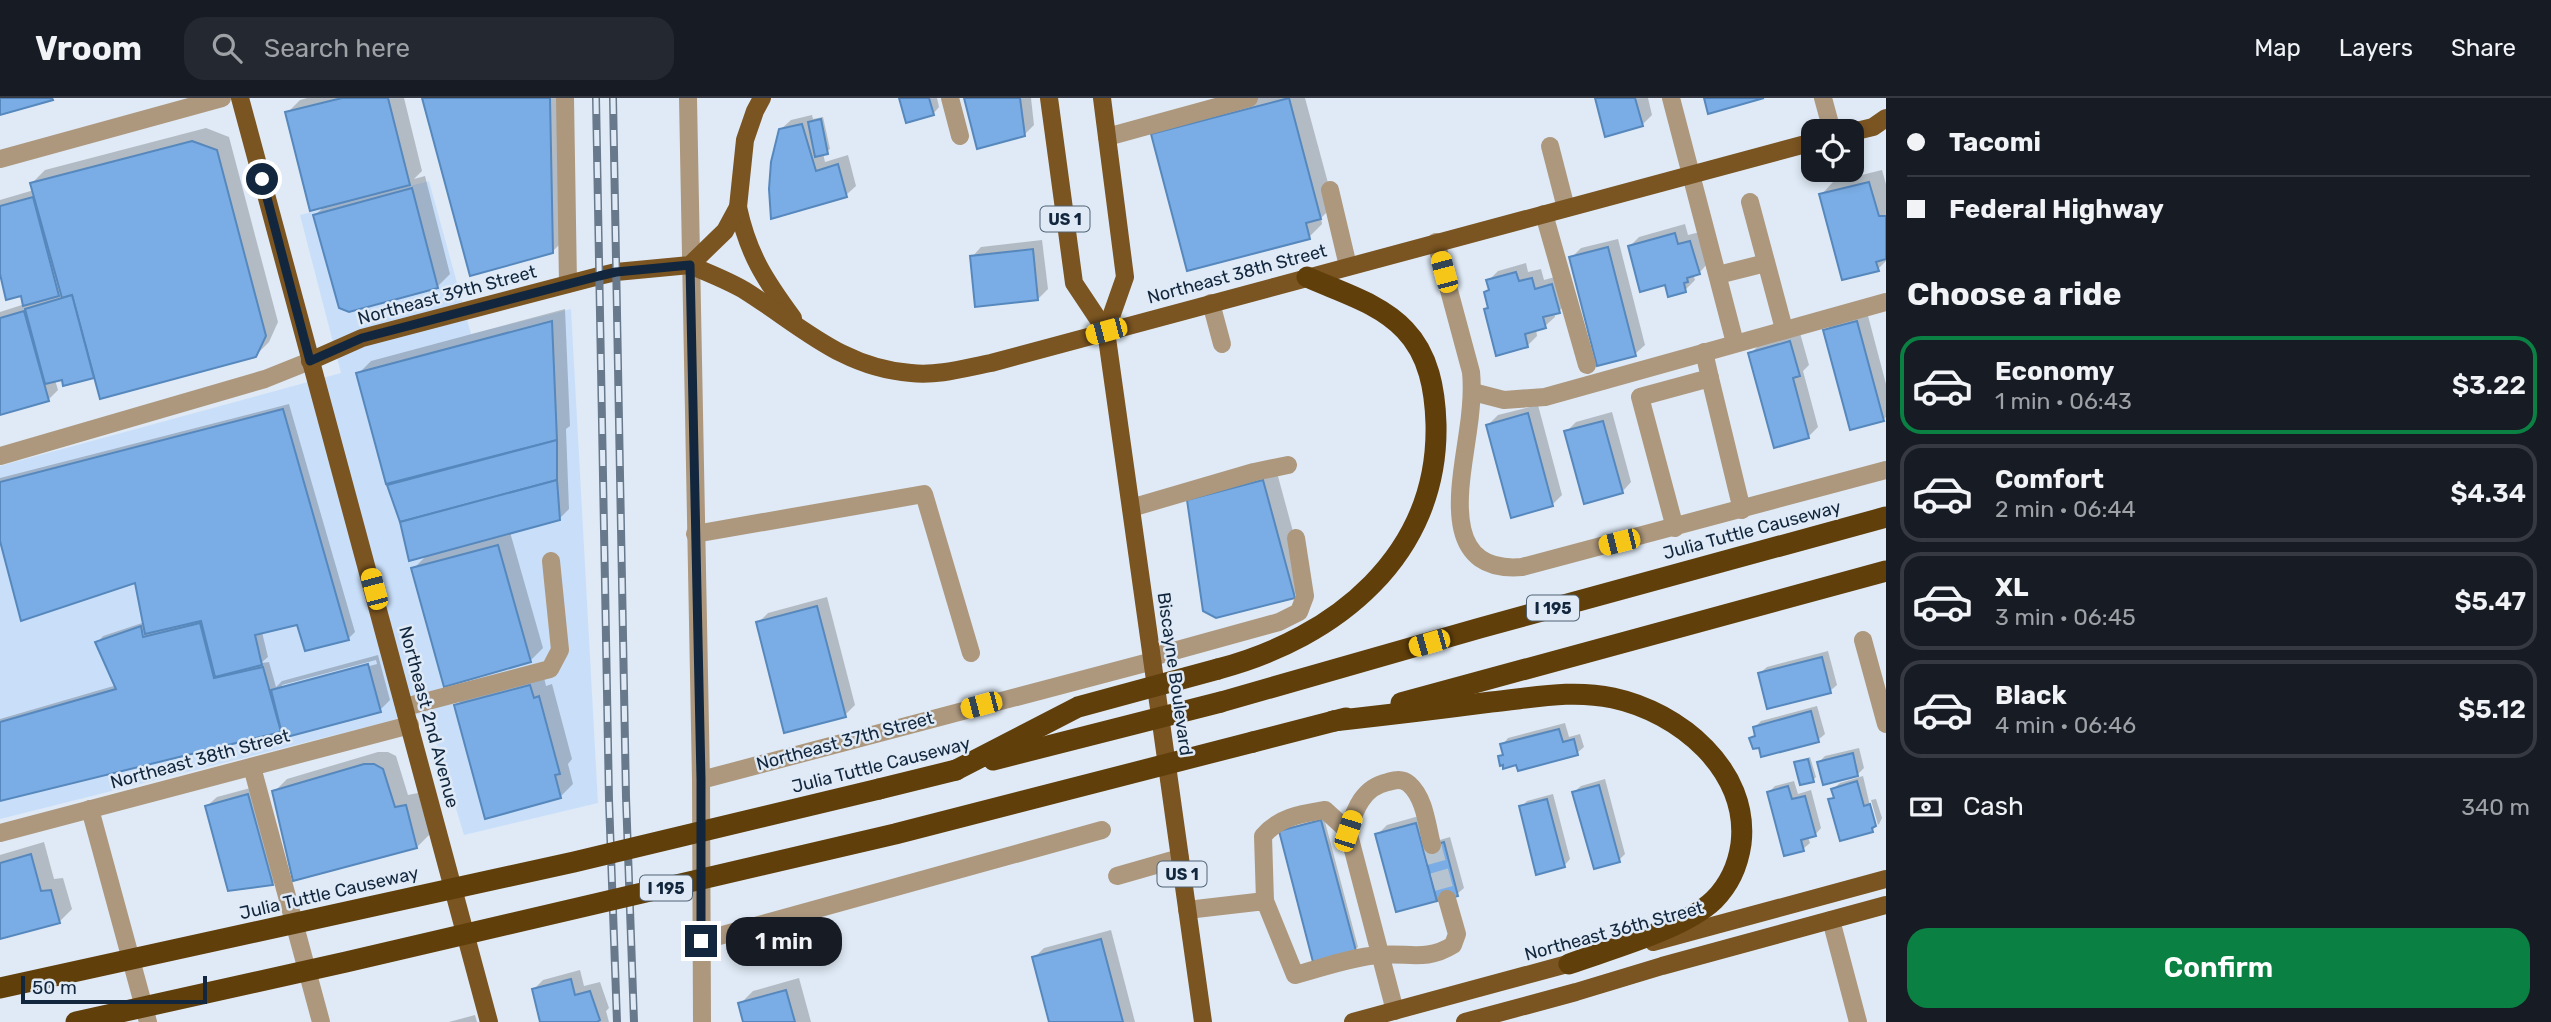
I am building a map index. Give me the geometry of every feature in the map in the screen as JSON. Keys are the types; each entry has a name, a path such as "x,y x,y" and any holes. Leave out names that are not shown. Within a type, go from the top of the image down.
{"highway":[{"path":"956,770 1078,707 1274,652 1323,623 1370,588 1391,566 1407,542 1430,489 1436,409 1427,366 1406,330 1389,315 1307,277"},
{"name":"Julia Tuttle Causeway","path":"0,988 574,862 956,770 1221,702 1886,517"},
{"name":"I 195","path":"76,1022 855,843 1254,743 1886,571"},
{"path":"1333,721 1556,693 1585,694 1614,698 1648,709 1679,727 1707,752 1729,781 1741,814 1739,856 1729,881 1713,901 1691,917 1569,964"}],"main road":[{"name":"Northeast 2nd Avenue","path":"240,98 489,1022"},
{"path":"762,98 745,140 738,207 750,251 768,285 801,329"},
{"name":"Biscayne Boulevard","path":"1049,98 1074,283 1106,331 1203,1022"},
{"name":"Biscayne Boulevard","path":"1102,98 1125,277 1106,331"},
{"path":"1864,129 1881,124"},
{"name":"Northeast 38th Street","path":"690,265 743,290 846,357 888,370 912,374 964,369 1801,145"},
{"path":"690,265 725,231 738,207"},
{"name":"Northeast 39th Street","path":"310,361 362,338 568,284 616,272 690,265"},
{"name":"Northeast 36th Street","path":"1353,1022 1886,879"},
{"path":"1465,1022 1576,992 1661,965 1886,905"}],"street":[{"path":"0,159 222,98"},
{"path":"565,98 568,284"},
{"path":"688,98 701,779 702,1022"},
{"path":"950,98 960,136"},
{"path":"1107,137 1248,98"},
{"path":"1671,98 1735,343"},
{"path":"1823,98 1829,119"},
{"path":"1550,146 1566,208"},
{"path":"1330,190 1348,266"},
{"path":"1749,202 1784,329"},
{"path":"1544,214 1587,365"},
{"path":"1436,243 1471,372 1473,392 1459,511 1465,541 1483,560 1495,566 1522,568 1886,470"},
{"path":"1718,275 1766,263"},
{"path":"1473,392 1504,400 1545,397 1886,302"},
{"path":"1211,303 1222,344"},
{"path":"1704,352 1742,510"},
{"name":"Northeast 39th Street","path":"0,456 265,379 310,361"},
{"path":"1675,528 1640,397 1710,378"},
{"path":"1131,508 1254,472 1288,465"},
{"path":"695,534 923,494 971,653"},
{"name":"Northeast 37th Street","path":"701,779 1152,659 1279,622 1299,612 1304,604 1296,538"},
{"path":"405,707 550,669 560,650 551,561"},
{"path":"1863,640 1886,724"},
{"name":"Northeast 38th Street","path":"0,833 410,725"},
{"path":"252,767 321,1022"},
{"path":"1395,1011 1348,831 1355,810 1365,795 1380,783 1398,779 1408,783 1420,799 1432,845"},
{"path":"90,809 148,1022"},
{"path":"1348,831 1325,810 1299,814 1272,824 1263,836 1265,901 1294,975 1379,955 1422,956 1444,951 1453,945 1457,934 1447,899"},
{"path":"701,941 1102,830"},
{"path":"1116,876 1180,858"},
{"path":"1187,910 1265,901"},
{"path":"1831,920 1858,1022"}],"shaded area":[{"path":"429,181 471,334 571,309 598,803 464,835 427,712 0,819 0,466 341,373 300,215"}],"building":[{"path":"0,98 52,98 53,100 0,115"},
{"path":"342,98 388,98 410,185 310,211 285,112"},
{"path":"422,98 550,98 553,253 470,276"},
{"path":"899,98 929,98 934,115 906,123"},
{"path":"964,98 1020,98 1025,136 977,149"},
{"path":"1289,98 1321,219 1306,223 1310,239 1187,271 1151,134"},
{"path":"1595,98 1635,98 1643,126 1605,137"},
{"path":"1704,98 1764,98 1708,114"},
{"path":"821,119 828,154 815,157 808,122"},
{"path":"802,124 816,171 838,164 847,197 771,219 771,162 779,129"},
{"path":"192,141 217,150 266,336 256,357 100,399 72,295 62,298 30,183"},
{"path":"1869,182 1879,216 1886,216 1886,259 1876,262 1879,271 1842,280 1819,194"},
{"path":"412,188 438,288 349,312 339,308 313,215"},
{"path":"33,197 59,296 23,306 21,296 6,300 0,274 0,206"},
{"path":"1675,233 1678,244 1690,241 1700,274 1687,278 1688,282 1684,283 1686,292 1668,297 1665,285 1640,292 1628,246"},
{"path":"1608,247 1636,356 1597,366 1569,257"},
{"path":"1033,249 1038,300 975,307 970,256"},
{"path":"1516,272 1519,281 1532,278 1535,289 1552,284 1560,313 1543,317 1546,328 1525,334 1528,347 1496,356 1484,309 1488,308 1484,292 1489,290 1486,280"},
{"path":"72,295 94,378 63,386 62,380 45,384 25,309"},
{"path":"24,311 49,401 0,415 0,318"},
{"path":"552,321 557,440 386,484 356,373"},
{"path":"1857,321 1884,421 1850,430 1823,330"},
{"path":"1790,341 1800,376 1793,378 1809,438 1774,448 1748,353"},
{"path":"283,409 349,640 305,651 297,625 255,635 262,665 215,677 201,621 145,634 135,583 21,621 0,541 0,482"},
{"path":"1528,413 1553,506 1511,518 1486,425"},
{"path":"1603,421 1623,493 1584,504 1564,431"},
{"path":"557,440 557,480 400,522 387,485"},
{"path":"557,480 560,520 409,561 400,522"},
{"path":"1263,480 1295,598 1216,618 1203,611 1187,500"},
{"path":"498,545 531,662 444,687 411,568"},
{"path":"817,606 846,717 784,733 756,622"},
{"path":"200,623 214,678 263,667 281,732 0,801 0,722 116,689 95,642 141,626 143,637"},
{"path":"1822,657 1831,693 1767,709 1758,673"},
{"path":"368,664 381,712 283,738 271,690"},
{"path":"530,685 534,698 539,696 560,774 555,775 561,798 485,819 454,705"},
{"path":"1811,711 1819,742 1761,757 1759,748 1753,749 1749,738 1755,736 1753,727"},
{"path":"1559,729 1563,742 1574,739 1578,755 1518,771 1516,765 1503,769 1503,765 1500,766 1498,756 1503,755 1500,744"},
{"path":"1853,753 1858,776 1823,785 1817,762"},
{"path":"1808,759 1814,782 1800,785 1794,762"},
{"path":"364,764 374,764 383,769 395,807 406,805 417,848 293,881 272,791"},
{"path":"1857,781 1864,806 1870,804 1876,826 1872,828 1873,832 1840,841 1828,799 1834,798 1831,789"},
{"path":"1599,785 1620,862 1594,869 1572,792"},
{"path":"1788,786 1792,799 1805,796 1816,836 1801,840 1804,851 1784,856 1767,792"},
{"path":"248,794 273,885 228,891 205,806"},
{"path":"1547,799 1565,867 1536,875 1519,806"},
{"path":"1321,820 1356,951 1313,962 1279,831"},
{"path":"1416,823 1437,901 1396,912 1375,834"},
{"path":"1444,842 1458,896 1437,901 1423,848"},
{"path":"31,854 41,891 51,890 60,923 0,939 0,863"},
{"path":"1101,939 1123,1022 1049,1022 1032,957"},
{"path":"571,979 575,995 590,991 600,1020 540,1022 532,989"},
{"path":"786,990 795,1022 743,1022 738,1003"}],"tunnel":[{"path":"1432,845 1447,899"}],"railway":[{"path":"596,98 609,800 617,1022"},
{"path":"613,98 626,797 634,1022"}],"route":[{"path":"262,179 310,361 362,338 599,276 690,265 701,779 701,941"}]}
